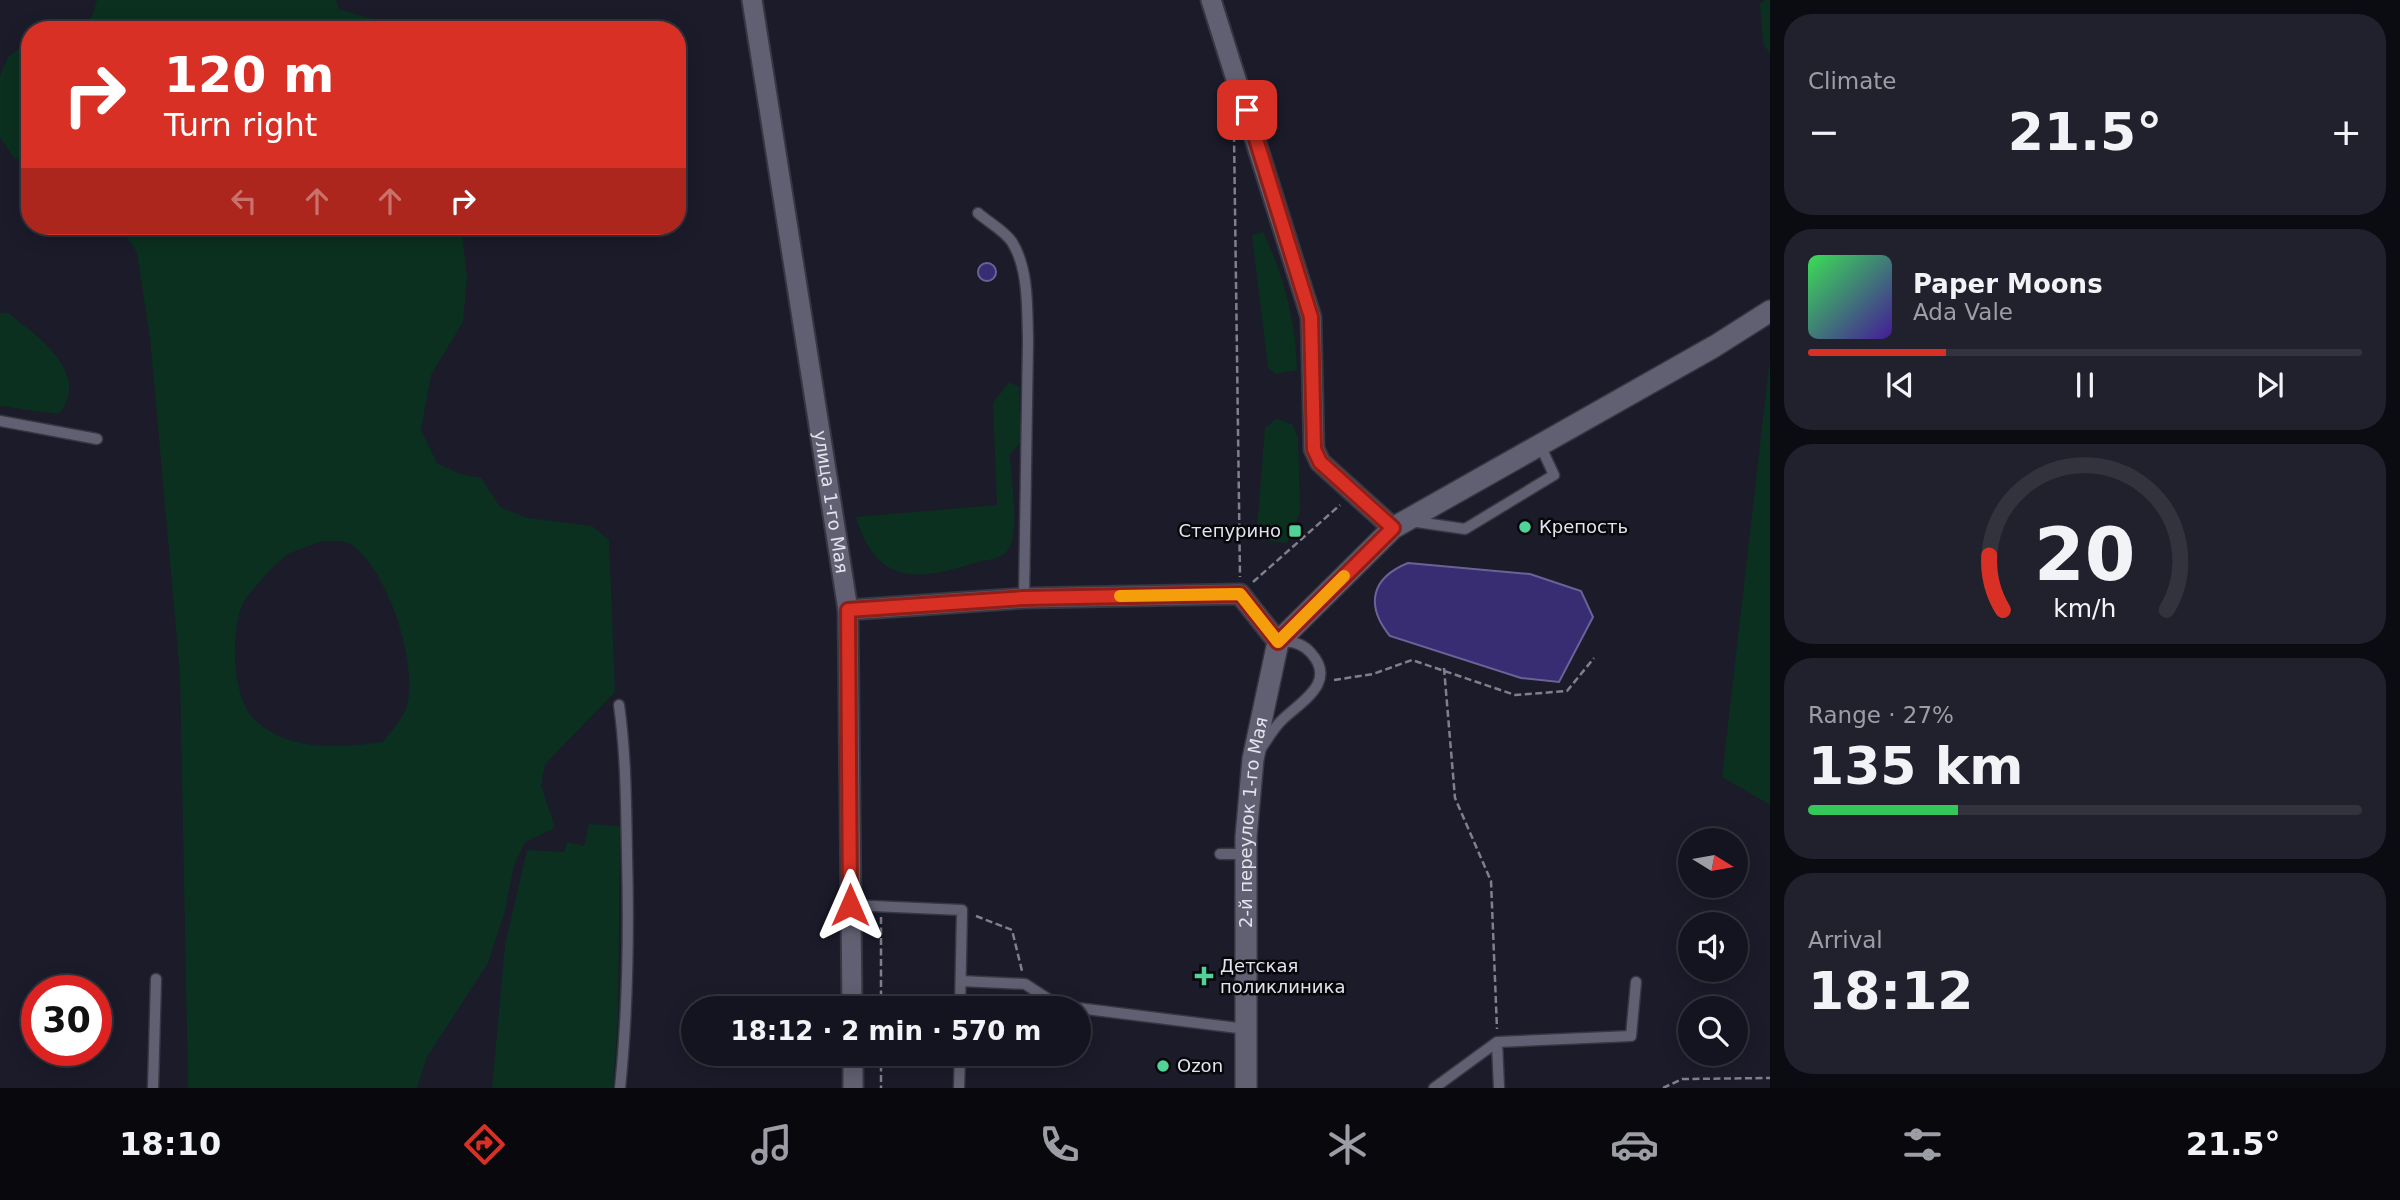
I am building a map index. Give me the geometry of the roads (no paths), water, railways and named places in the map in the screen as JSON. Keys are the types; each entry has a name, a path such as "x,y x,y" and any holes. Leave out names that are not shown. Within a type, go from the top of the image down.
{"street":[{"name":"улица 1-го Мая","path":"752,0 848,610 852,996"},
{"path":"1210,0 1311,317 1314,449 1320,462 1353,493 1400,524"},
{"path":"848,610 1024,598 1240,594 1278,642 1400,524 1715,346 1770,311"},
{"name":"2-й переулок 1-го Мая","path":"1246,1088 1246,854 1253,759 1278,642"},
{"path":"853,1066 853,1088"}],"lane":[{"path":"978,213 1011,241 1022,267 1026,297 1024,598"},
{"path":"0,421 97,439"},
{"path":"1400,524 1465,529 1554,475 1540,445"},
{"path":"1253,759 1280,722 1316,692 1320,681 1320,670 1310,651 1300,644 1278,642"},
{"path":"619,705 625,746 629,921 628,1017 620,1088"},
{"path":"1220,854 1246,854"},
{"path":"850,905 962,910 960,996"},
{"path":"153,1088 156,979"},
{"path":"961,981 1025,984 1044,996"},
{"path":"1434,1088 1497,1042 1631,1036 1636,982"},
{"path":"1091,1010 1247,1029"},
{"path":"1497,1042 1499,1088"},
{"path":"959,1088 960,1066"}],"place":[{"name":"Крепость","path":"1525,527"},
{"name":"Степурино","path":"1295,531"},
{"name":"Детская поликлиника","path":"1204,976"},
{"name":"Ozon","path":"1163,1066"}]}
